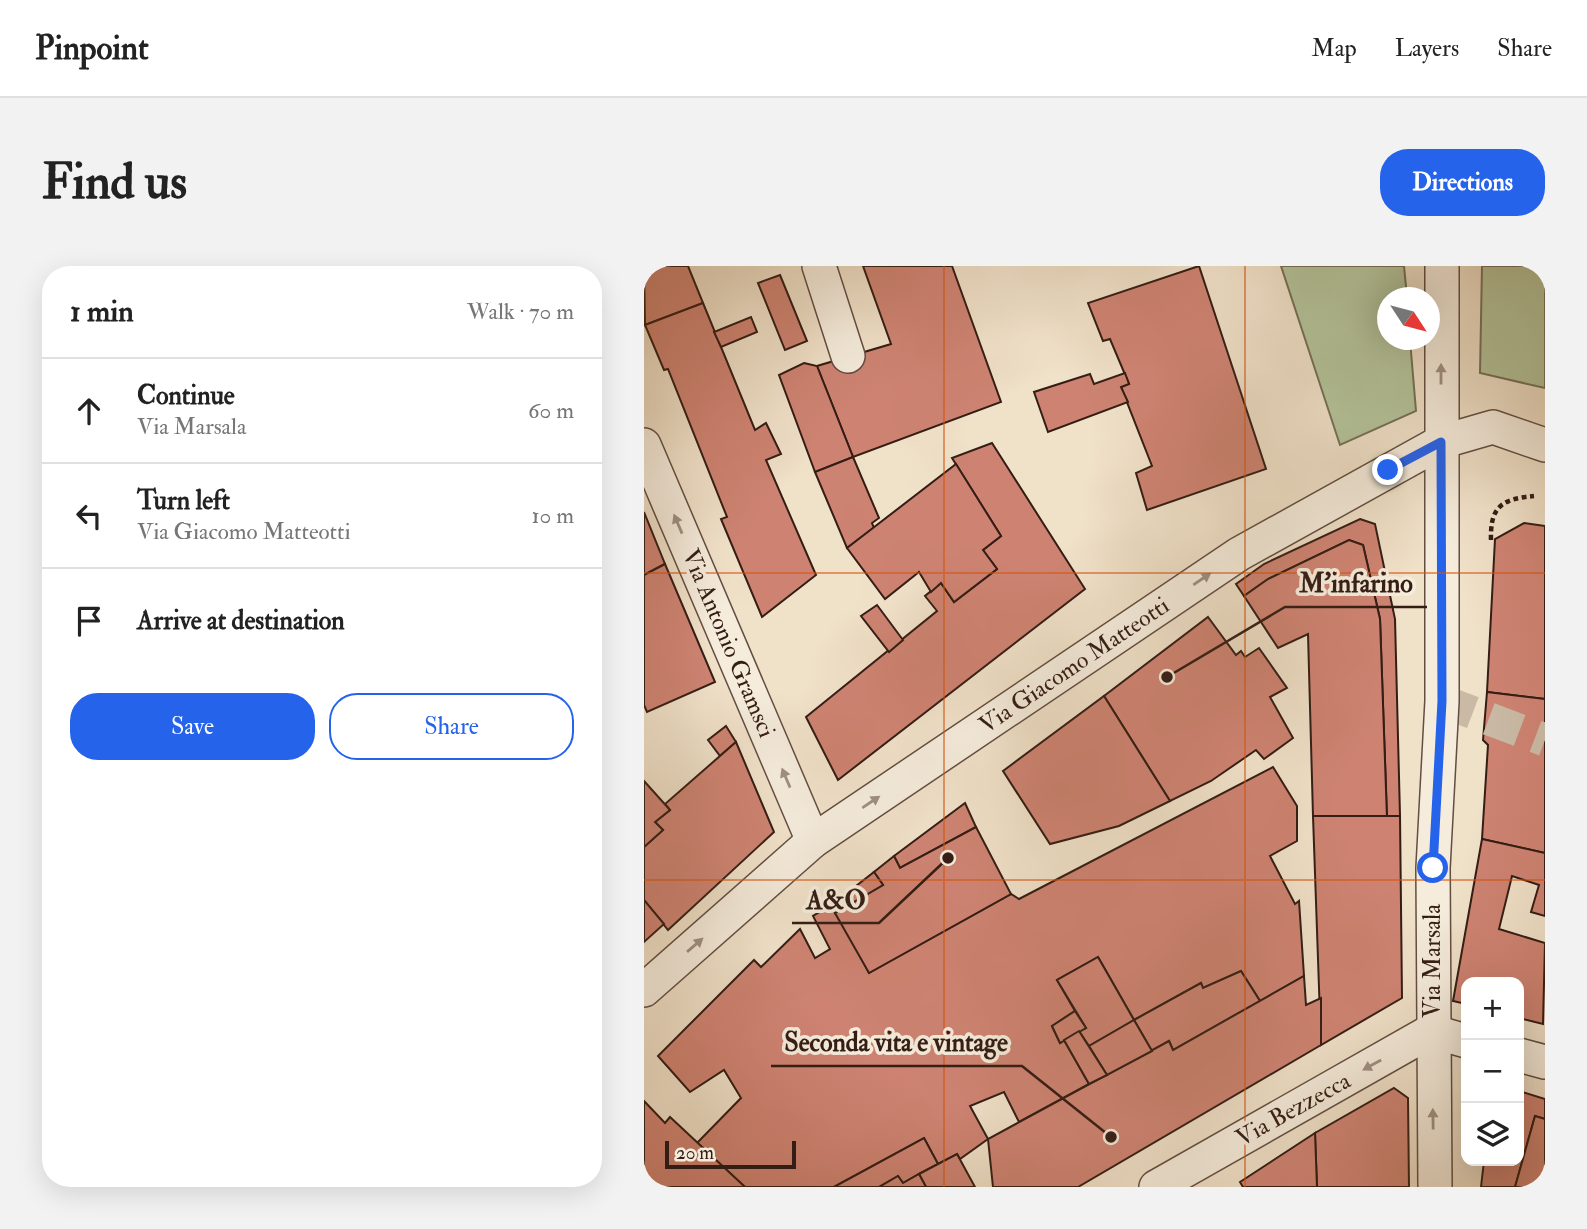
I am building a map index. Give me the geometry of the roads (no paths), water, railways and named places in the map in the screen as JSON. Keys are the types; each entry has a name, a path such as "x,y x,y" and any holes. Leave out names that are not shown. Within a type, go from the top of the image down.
{"street":[{"path":"819,266 848,356"},
{"name":"Via Marsala","path":"1435,1187 1431,1031 1433,868 1442,701 1442,266"},
{"name":"Via Giacomo Matteotti","path":"644,990 813,841 1239,554 1441,442 1493,427 1545,445"},
{"name":"Via Antonio Gramsci","path":"644,445 813,841"},
{"path":"1431,1031 1462,1040"},
{"name":"Via Bezzecca","path":"1156,1187 1431,1031"},
{"path":"1524,1056 1545,1062"}],"tunnel":[{"path":"1442,701 1545,740"}],"place":[{"name":"M'infarino","path":"1167,677"},
{"name":"A&O","path":"948,858"},
{"name":"Seconda vita e vintage","path":"1111,1137"}]}
